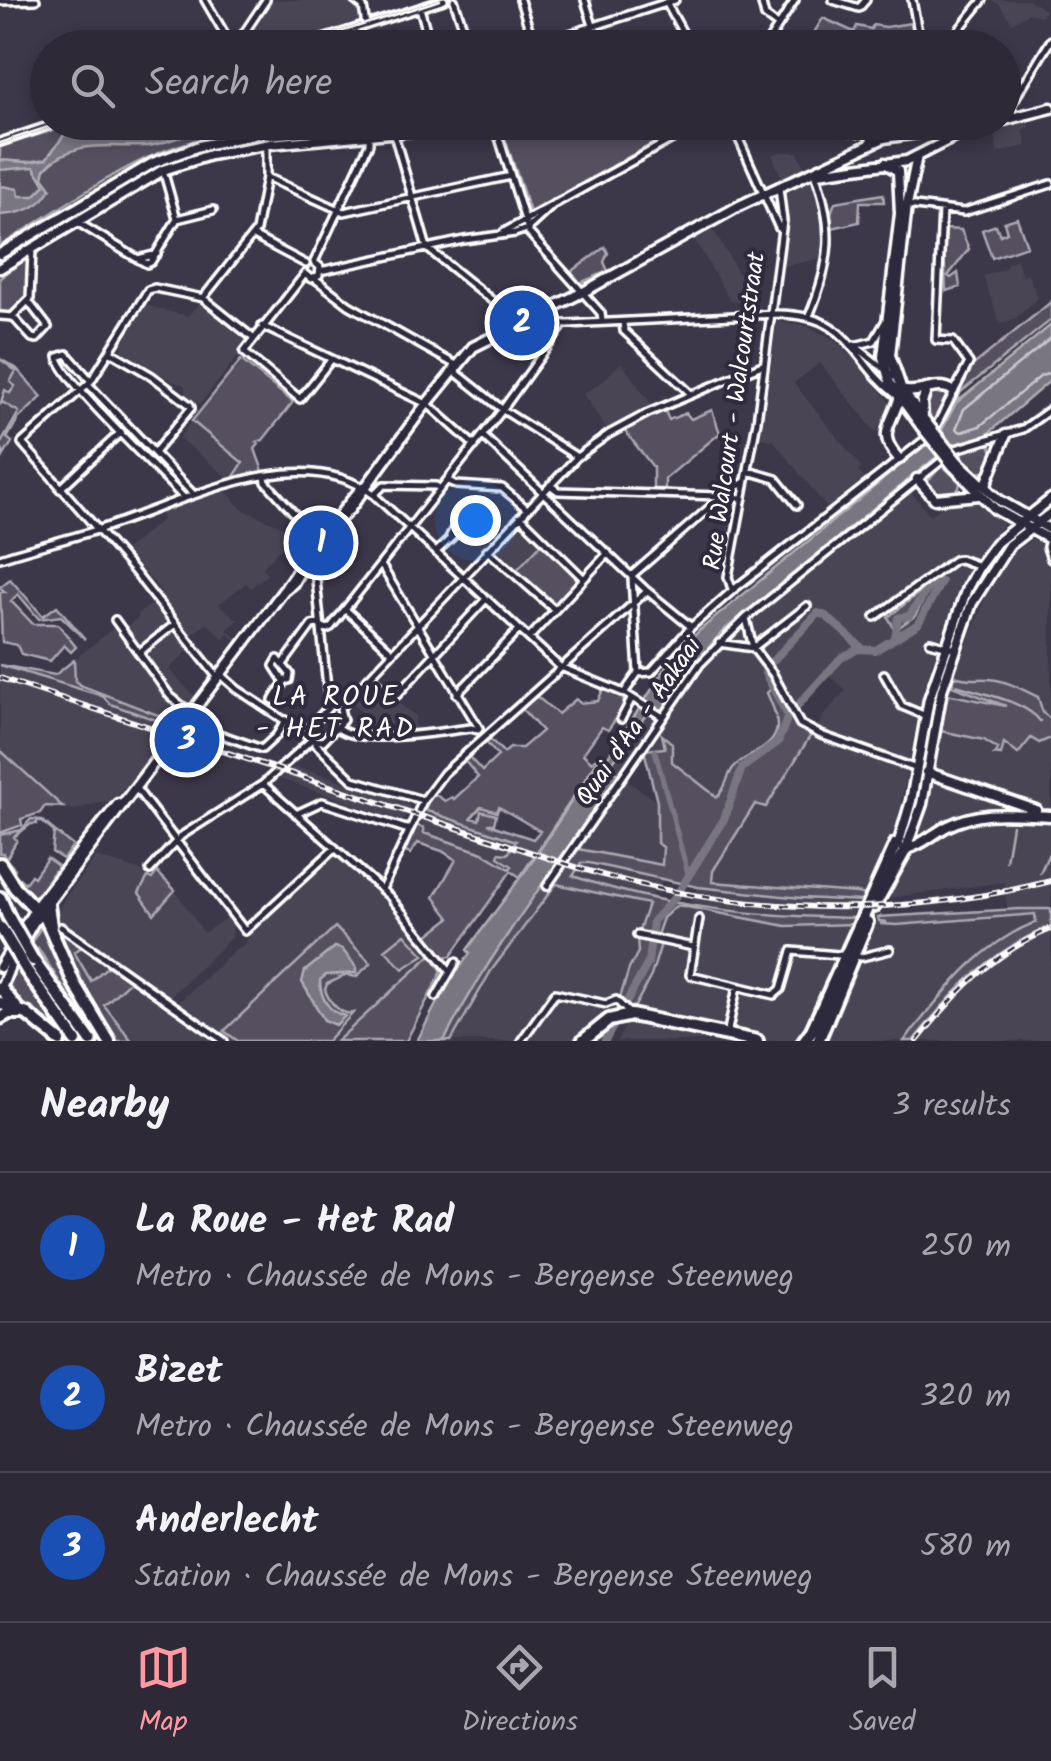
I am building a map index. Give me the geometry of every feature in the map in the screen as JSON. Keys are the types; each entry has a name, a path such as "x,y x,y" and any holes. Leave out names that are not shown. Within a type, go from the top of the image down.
{"highway":[{"path":"804,1041 901,847"},
{"path":"0,864 15,888 56,929 74,983 110,1041"},
{"path":"0,898 33,960 91,1041"},
{"path":"1,927 76,1041"},
{"path":"818,1041 849,956"},
{"path":"0,989 60,1041"},
{"path":"0,1003 24,1012"},
{"path":"0,1018 24,1012"},
{"path":"583,1041 609,1020 631,1015 757,1041"}],"main road":[{"path":"1021,115 1051,108"},
{"path":"0,254 153,164 199,146 242,140"},
{"path":"0,268 163,170 254,140"},
{"path":"870,140 866,160 874,164"},
{"path":"0,989 41,910 106,817 135,788 288,580 352,505 362,487 473,347 765,194 882,140"},
{"path":"899,459 886,441 900,395 890,338 908,205 927,140"},
{"path":"815,173 904,162 948,140"},
{"path":"884,163 898,171 901,191 883,348 886,373 956,464 1028,529 1050,537"},
{"path":"900,395 942,386 953,390"},
{"path":"920,422 927,389"},
{"path":"890,423 898,418 920,422"},
{"path":"991,492 986,484 989,470 1006,435"},
{"path":"956,464 963,486 957,496"},
{"path":"973,478 989,470"},
{"path":"960,476 979,495 1022,520 1036,523 1050,537"},
{"path":"917,479 930,497 979,495"},
{"path":"901,847 926,716 978,566 996,543 1051,499"},
{"path":"901,847 919,816 952,647 982,584 1009,544 1051,513"},
{"path":"918,769 1018,809 1051,816"},
{"path":"998,812 1003,808 1002,800"},
{"path":"901,847 958,822 1018,809"},
{"path":"0,967 10,946 41,910"}],"street":[{"path":"0,1 36,0"},
{"path":"206,0 223,30"},
{"path":"245,30 266,0"},
{"path":"354,0 363,7 366,25"},
{"path":"351,30 444,0"},
{"path":"454,0 464,30"},
{"path":"520,0 529,30"},
{"path":"586,0 595,30"},
{"path":"582,30 674,0"},
{"path":"760,0 766,16 778,26"},
{"path":"776,30 795,0"},
{"path":"833,0 859,8 866,0"},
{"path":"912,0 918,30"},
{"path":"959,30 983,0"},
{"path":"665,1 681,30"},
{"path":"420,8 424,30"},
{"path":"1021,89 1051,40"},
{"path":"0,142 30,132"},
{"path":"203,298 253,236 266,176 263,140"},
{"path":"331,359 300,399 244,352 305,274 338,212 369,140"},
{"path":"395,140 427,248 520,324 810,316 833,327 897,379"},
{"path":"499,140 527,229 601,313 602,323"},
{"path":"501,233 671,140"},
{"name":"Rue Walcourt - Walcourtstraat","path":"743,140 778,220 780,236"},
{"path":"163,170 177,220"},
{"path":"810,316 825,272 829,245 828,213 815,173"},
{"path":"266,176 338,212 510,176"},
{"path":"908,205 971,211 1051,184"},
{"name":"Rue Walcourt - Walcourtstraat","path":"733,590 728,577 748,471 783,221 778,188"},
{"path":"76,220 80,226 148,264 177,220 209,210 203,203"},
{"path":"314,278 320,272 527,229 554,204"},
{"path":"638,674 650,672 691,626 733,590 937,428 968,363 954,341 936,340 942,210"},
{"path":"253,236 310,263 320,272"},
{"path":"13,317 28,301 31,247"},
{"path":"305,274 349,305 454,367 502,410 577,457"},
{"path":"253,338 203,298 148,290 90,382 22,446 98,529 219,676 311,739 353,780 423,800"},
{"path":"0,316 13,317 35,340 48,325 28,301"},
{"path":"855,346 874,341 886,320"},
{"path":"623,322 624,331 691,394"},
{"path":"274,700 291,676 284,663 312,626 329,629 346,609 475,446 564,324"},
{"path":"262,326 426,404 475,446"},
{"path":"855,346 886,387 900,395"},
{"path":"111,352 190,405 154,453"},
{"path":"184,499 82,390 60,365 58,357 67,354 194,495"},
{"path":"340,709 577,457 609,434 691,394 762,366"},
{"name":"Quai d'Aa - Aakaai","path":"547,886 661,715 719,643 955,450 1023,429 1051,409"},
{"path":"60,490 121,432"},
{"path":"482,436 544,490 647,592 691,626"},
{"path":"748,471 776,479 797,505"},
{"path":"0,558 232,482 315,474 348,480 374,495 560,668 624,693 661,715"},
{"path":"265,476 266,482 320,542"},
{"path":"447,480 456,485 502,488 527,508"},
{"path":"550,485 558,490 716,499 746,482"},
{"path":"374,495 384,485 440,489"},
{"path":"726,496 743,498"},
{"path":"631,576 716,499"},
{"path":"520,516 584,579"},
{"path":"436,552 450,536"},
{"path":"1050,537 1047,547 1051,559"},
{"path":"487,550 555,610"},
{"path":"529,638 608,553"},
{"path":"311,555 315,562 329,707 309,728 311,739"},
{"path":"875,617 954,560 978,566"},
{"path":"381,565 483,738"},
{"path":"624,693 638,674 631,576"},
{"path":"382,889 423,800 444,773 647,592"},
{"path":"370,677 395,696 486,600"},
{"path":"719,643 753,648 808,606"},
{"path":"346,609 392,652"},
{"path":"746,618 753,648 794,715 810,730 918,769"},
{"path":"114,620 141,652"},
{"path":"175,624 139,656 188,718 260,749 276,736 286,720"},
{"path":"457,694 519,630"},
{"path":"930,642 952,647"},
{"path":"884,674 902,706 926,716"},
{"path":"621,718 632,698"},
{"path":"329,707 340,709"},
{"path":"311,739 323,742 343,720 340,709"},
{"path":"336,727 344,734 404,738 471,728 489,730"},
{"path":"150,870 176,840 262,784 311,739"},
{"path":"262,784 382,889 450,971"},
{"path":"135,788 245,930 335,848"},
{"path":"296,814 322,802 409,830"},
{"path":"700,918 689,969 691,976 737,987 778,993 788,958 794,951 849,956 890,950"},
{"path":"56,929 224,1041"},
{"path":"638,935 693,947"},
{"path":"0,954 10,946"},
{"path":"436,997 456,962"},
{"path":"727,1034 737,987"},
{"path":"521,1041 553,993 606,1004"},
{"path":"606,1004 612,999 620,1002 631,1015"},
{"path":"606,1004 609,1020"}],"shaded area":[{"path":"273,0 347,0 362,13 361,20 329,30 252,30"},
{"path":"991,0 1029,0 1045,10 1042,16 1028,13 1012,23 1000,5"},
{"path":"823,18 850,30 816,30"},
{"path":"911,23 912,30 855,30 857,26 871,29 873,25"},
{"path":"1028,120 1029,128 1023,129 1027,146 997,153 996,140 1021,140 1021,121"},
{"path":"30,137 198,140 142,160 0,246 0,147"},
{"path":"505,140 659,140 530,212"},
{"path":"798,152 806,171 812,169 826,218 826,257 782,267 786,189 772,155"},
{"path":"883,194 884,202 860,202 859,222 832,228 835,202"},
{"path":"1017,218 1027,246 992,258 982,230 996,225 1000,235 1007,232 1004,222"},
{"path":"709,228 740,276 755,278 756,304 730,301 693,237"},
{"path":"943,229 961,230 969,249 948,276 958,273 960,287 946,291"},
{"path":"605,247 608,271 580,283 570,273"},
{"path":"30,256 26,298 11,313 0,313 0,278"},
{"path":"1017,259 1022,276 1028,274 1038,298 1016,318 1000,324 983,276 1004,269"},
{"path":"1051,302 1051,320 961,392 941,432 911,392 956,392 971,367"},
{"path":"200,303 246,340 237,350 240,354 200,404 187,397 184,385 123,351 122,346 142,304 187,316"},
{"path":"777,322 804,325 834,339 890,403 876,433 820,363 794,383 862,468 858,471 864,478 827,508 773,440 761,438"},
{"path":"0,355 42,397 18,419 7,438 12,442 0,462"},
{"path":"0,359 16,368 42,397 18,419 7,438 12,442 0,462 0,445 19,412 2,402 0,405 5,390 10,393 15,386 10,382 16,371"},
{"path":"241,360 293,402 263,440 257,442 255,449 263,471 233,478 243,463 192,421"},
{"path":"621,362 654,408 608,432 583,394 602,382"},
{"path":"664,409 669,420 686,413 691,419 712,410 720,433 665,479 665,489 653,489 653,467 624,430"},
{"path":"192,421 244,463 232,477 228,478 179,438"},
{"path":"987,444 993,453 985,471 976,474 958,452"},
{"path":"942,465 960,482 959,488 954,493 935,495 926,483"},
{"path":"904,484 930,515 950,502 972,497 1004,523 972,565 954,600 923,690 898,819 867,895 711,882 713,871 755,804 806,747 824,715 846,690 829,676 792,719 775,685 779,722 776,734 758,753 733,768 717,798 672,762 672,743 661,737 665,748 644,751 625,779 657,802 662,866 578,849 570,842 619,775 609,767 653,705 661,710 692,665 731,623"},
{"path":"225,490 242,509 293,531 292,538 308,541 308,545 298,556 279,549 263,568 268,574 251,588 246,583 219,604 238,620 227,630 238,642 228,634 224,639 207,623 183,642 189,650 169,669 195,697 176,722 75,681 74,660 122,621 127,626 160,599 160,590 125,550 162,520 161,510"},
{"path":"519,524 540,543 517,570 495,550"},
{"path":"1031,540 1051,544 1051,1041 617,1041 651,976 660,944 656,943 661,922 677,904 786,926 875,922 897,925 1008,913 1004,882 883,899 922,826 934,783 949,688 990,587 1015,551"},
{"path":"542,543 580,578 553,607 515,572"},
{"path":"10,579 43,616 57,606 85,639 61,616 39,619 18,594 11,601 33,624 58,624 76,647 71,652 64,645 50,661 21,654 17,645 2,642 0,592 5,592 0,587"},
{"path":"928,586 915,616 895,630 888,617"},
{"path":"74,660 75,681 80,685 176,722 173,726 110,704 103,696 0,665 55,675"},
{"path":"0,665 104,697 110,704 173,725 138,774 109,804 102,802 75,810 63,807 0,750"},
{"path":"955,676 1002,681 1038,697 1043,713 1051,719 1051,738 1039,743 1031,738 1018,754 1004,743 1001,755 994,754 998,749 984,740 941,731 947,694 1006,706 952,686"},
{"path":"371,683 416,716 414,730 363,730 365,715 352,703"},
{"path":"775,684 793,719 811,735 766,807 755,804 713,871 712,882 867,895 863,901 698,887 589,863 581,863 573,876 678,903 749,913 857,918 854,924 786,926 677,905 663,918 657,935 653,935 653,943 661,944 651,976 635,1006 629,1008 620,998 638,952 637,937 648,904 556,884 491,971 451,1041 444,1041 467,995 550,870 560,874 578,849 662,865 663,847 657,843 657,802 644,750 665,748 662,735 672,743 672,762 717,797 735,766 764,748 775,735 777,720 767,693"},
{"path":"603,689 622,697 625,706 608,730 602,727 583,754 592,762 598,760 520,877 511,871 451,956 443,957 427,936 450,918 434,897 456,860 418,843 410,854 403,851 415,825 424,828 424,833 483,853 510,869 512,866 498,857 499,853 508,854 516,841 424,810 433,793 445,801 454,799 478,777 465,761 469,757 482,771 498,756 486,742 490,739 504,753 510,748 522,748 542,731 522,709 536,696 558,714 576,699 580,703 598,701","holes":["481,807 497,812 499,807 540,831 533,839 488,824 494,824 496,815 481,811 479,820 471,818"]},
{"path":"0,750 63,807 45,806 40,813 21,819 22,825 0,833"},
{"path":"294,767 410,805 403,821 280,779"},
{"path":"427,811 516,840 508,854 510,869 483,853 423,833 420,826"},
{"path":"31,819 41,820 73,846 63,859 52,852 54,832 37,820 37,824 14,837 17,840 6,859 15,869 13,873 25,883 47,858 58,866 35,898 29,899 11,877 0,853 0,835 21,830"},
{"path":"96,857 139,870 151,879 157,872 173,887 204,933 227,917 233,925 232,937 170,997 58,921 56,917 67,895"},
{"path":"334,857 391,905 442,970 406,1041 231,1041 180,1005 180,1001"},
{"path":"582,863 662,880 659,894 653,893 652,898 573,877"},
{"path":"157,872 175,890 154,914 139,893 148,877 152,879"},
{"path":"556,884 648,904 641,920 638,952 620,996 607,997 601,1008 603,1016 575,1041 451,1041 491,971"},
{"path":"698,887 855,900 863,901 863,905 852,918 762,914 690,905"},
{"path":"1051,909 1051,926 991,960 958,989 913,1041 904,1041 962,973 996,944 1036,922 1035,914 897,925 880,924 887,922 879,921 878,917"},
{"path":"44,922 65,972 103,1037 73,1003 38,948 18,971 69,1041 63,1041 7,993 16,968"},
{"path":"335,927 371,963 356,977 346,975 327,984 325,990 336,1007 353,1013 327,1041 238,1041 224,1031"},
{"path":"58,930 215,1041 126,1041 97,1001"},
{"path":"58,930 82,947 74,952 91,981 108,966 130,981 104,1005 132,1041 114,1041 105,1028 74,974"},
{"path":"405,934 424,955 403,969 385,950"},
{"path":"431,955 442,971 406,1041 337,1041"}],"water":[{"path":"60,140 170,140 150,146 92,147 67,153 45,169 43,177 51,188 42,200 23,211 0,215 3,186 18,189 19,196 34,196 45,185 34,167 0,170 0,160 46,159"},
{"path":"1051,325 1051,380 985,436 951,445 723,631 681,680 663,710 653,705 609,767 619,775 505,938 444,1041 417,1041 441,995 470,953 467,950 534,859 598,760 605,761 671,660 700,630 941,432 956,403"},
{"path":"335,947 342,949 356,967 356,973 326,975 320,980 326,1003 345,1016 336,1025 324,1020 302,982 305,971"}],"waterway":[{"path":"605,1041 648,963 653,921 676,896 724,819 742,768 778,742 788,716 841,658 858,649 876,650 918,624 941,582"},
{"path":"895,637 898,618 909,616 929,587 938,585"},
{"path":"788,716 766,668 818,613 861,647"},
{"path":"956,685 1013,703 1040,721"},
{"path":"655,751 688,874"},
{"path":"1006,861 1012,825"},
{"path":"1040,873 1051,849"}],"tram line":[{"path":"347,30 440,0"},
{"path":"0,143 30,133"}],"railway":[{"path":"0,678 582,869 698,896 816,907 875,906 993,894 1051,881"},
{"path":"917,1041 976,976 1011,949 1051,929"}],"place":[{"name":"Bizet","path":"522,323"},
{"name":"La Roue - Het Rad","path":"321,543"},
{"name":"Anderlecht","path":"187,740"}],"district":[{"name":"LA ROUE - HET RAD","path":"336,713"}]}
